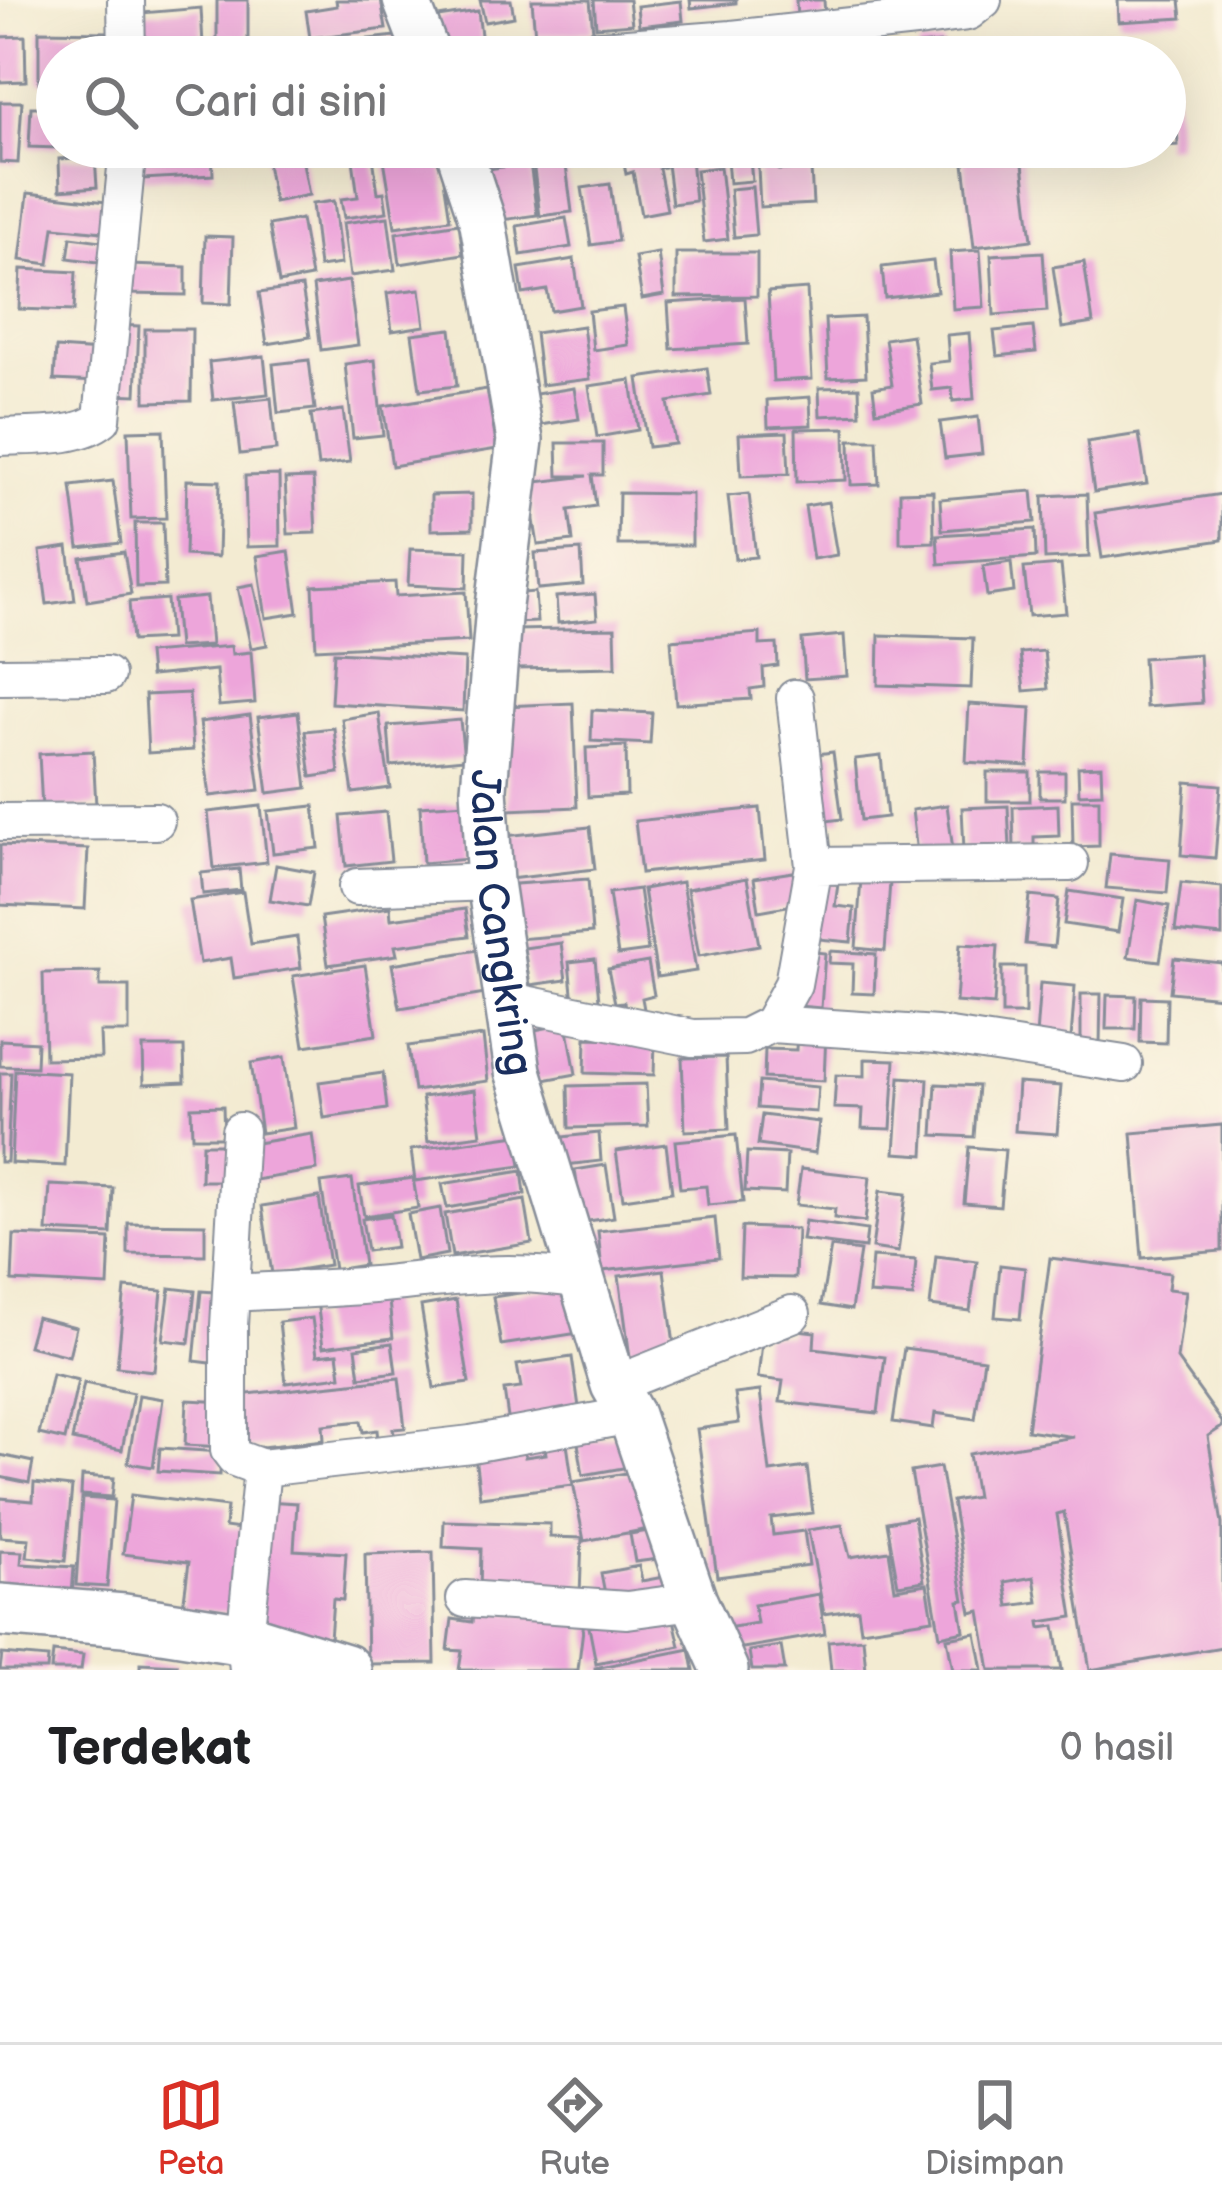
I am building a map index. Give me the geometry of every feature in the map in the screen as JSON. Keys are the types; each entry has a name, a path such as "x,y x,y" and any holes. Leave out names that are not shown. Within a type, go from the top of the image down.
{"main road":[{"path":"0,1610 124,1620 247,1654 345,1670"}],"street":[{"path":"126,0 127,36"},
{"path":"406,0 420,36"},
{"path":"767,36 968,12 982,0"},
{"path":"0,437 54,434 94,426 102,419 126,168"},
{"name":"Jalan Cangkring","path":"465,168 483,223 520,440 499,606 484,789 505,1000 518,1071 580,1280 694,1601 725,1670"},
{"path":"0,676 106,675"},
{"path":"771,1024 794,984 814,866 795,698"},
{"path":"0,822 156,821"},
{"path":"814,866 1070,863"},
{"path":"357,887 490,882"},
{"path":"505,1000 693,1038 745,1036 771,1024 937,1035 1124,1064"},
{"path":"240,1131 229,1325 229,1450 235,1458 262,1468 471,1444 622,1400 792,1314"},
{"path":"233,1293 378,1285 490,1272 580,1280"},
{"path":"247,1654 262,1468"},
{"path":"465,1599 627,1610 694,1601"}],"building":[{"path":"217,0 248,0 248,36 217,36"},
{"path":"336,0 381,0 386,29 310,36 306,11 337,6"},
{"path":"480,0 511,0 514,17 485,22"},
{"path":"532,0 590,0 593,31 535,36"},
{"path":"594,0 629,0 632,24 596,27"},
{"path":"690,0 736,0 736,3 691,8"},
{"path":"796,0 824,0 825,18 797,19"},
{"path":"1118,0 1180,0 1182,18 1119,22"},
{"path":"681,1 683,21 639,26 637,6"},
{"path":"201,8 203,36 143,36 141,13"},
{"path":"478,11 481,36 440,36 438,17"},
{"path":"39,31 109,32 109,36 39,36"},
{"path":"25,36 26,81 0,82 0,37"},
{"path":"0,102 22,102 18,163 0,162"},
{"path":"31,107 36,107 36,147 29,147"},
{"path":"59,168 96,168 97,187 60,190"},
{"path":"142,168 213,168 213,175 143,179"},
{"path":"268,168 304,168 309,195 274,202"},
{"path":"354,168 375,168 387,212 344,218 341,199 358,197"},
{"path":"385,168 442,168 450,219 395,227"},
{"path":"531,168 537,215 495,221 488,169"},
{"path":"534,168 566,168 572,212 540,216"},
{"path":"625,168 659,168 667,210 641,215 633,172 626,174"},
{"path":"668,168 692,168 695,201 672,204"},
{"path":"720,168 728,239 704,242 696,170"},
{"path":"728,168 751,168 752,181 729,183"},
{"path":"758,168 811,169 813,204 760,207"},
{"path":"965,168 1023,168 1032,240 974,247"},
{"path":"610,184 618,241 591,245 582,188"},
{"path":"752,187 756,235 734,237 730,189"},
{"path":"28,193 107,202 103,232 54,227 49,264 20,260"},
{"path":"334,201 341,264 319,267 312,204"},
{"path":"388,217 395,270 350,276 343,223"},
{"path":"566,218 571,247 521,255 517,226"},
{"path":"301,219 311,277 279,283 269,225"},
{"path":"459,223 463,254 400,264 396,233"},
{"path":"205,236 233,237 231,304 203,303"},
{"path":"71,237 102,241 98,262 68,258"},
{"path":"980,250 984,307 953,309 950,252"},
{"path":"1043,252 1047,311 994,315 991,255"},
{"path":"658,253 664,295 642,299 635,257"},
{"path":"676,253 757,253 757,296 676,297"},
{"path":"574,259 581,306 551,311 547,290 523,294 519,268"},
{"path":"933,261 937,292 885,298 882,267"},
{"path":"1084,262 1093,323 1062,328 1053,267"},
{"path":"128,265 186,267 186,295 128,294"},
{"path":"21,269 76,272 74,311 19,309"},
{"path":"349,281 358,345 321,350 313,286"},
{"path":"302,287 310,337 267,344 259,293"},
{"path":"420,289 425,326 392,331 387,293"},
{"path":"807,289 812,379 773,381 768,292"},
{"path":"745,298 748,344 671,349 668,303"},
{"path":"623,307 628,345 593,350 589,311"},
{"path":"863,317 866,376 828,378 825,319"},
{"path":"113,325 139,326 136,395 111,394"},
{"path":"583,326 590,379 541,385 535,333"},
{"path":"1033,327 1036,352 997,356 994,331"},
{"path":"145,329 192,329 191,401 145,402"},
{"path":"451,329 457,386 420,390 412,334"},
{"path":"969,333 974,399 953,401 952,388 932,390 929,363 949,361 947,335"},
{"path":"912,335 922,404 876,411 873,388 892,385 885,339"},
{"path":"56,348 100,351 98,382 54,380"},
{"path":"264,356 268,394 213,400 209,362"},
{"path":"309,360 315,409 278,413 273,364"},
{"path":"375,360 383,435 353,438 345,364"},
{"path":"707,368 711,395 668,402 675,444 648,447 638,378"},
{"path":"631,380 638,430 597,437 589,386"},
{"path":"859,387 860,414 820,416 819,388"},
{"path":"574,388 579,419 541,425 536,394"},
{"path":"487,389 497,449 392,466 383,406"},
{"path":"810,397 811,425 768,427 767,400"},
{"path":"271,398 276,450 240,454 234,402"},
{"path":"343,410 350,462 318,466 311,414"},
{"path":"978,417 982,454 945,458 940,422"},
{"path":"845,428 846,480 797,482 796,429"},
{"path":"163,430 166,518 131,519 128,431"},
{"path":"787,432 789,474 741,476 739,434"},
{"path":"1139,434 1147,484 1094,492 1087,442"},
{"path":"850,440 877,440 879,484 851,485"},
{"path":"557,443 603,443 603,475 592,475 596,506 569,510 573,541 538,545 528,483 587,476 558,476"},
{"path":"279,475 280,546 247,547 245,476"},
{"path":"313,478 316,533 288,534 285,479"},
{"path":"187,480 220,481 218,557 185,555"},
{"path":"113,481 121,543 79,548 71,486"},
{"path":"933,491 934,542 900,543 900,492"},
{"path":"1032,491 1035,522 942,530 940,499"},
{"path":"619,493 692,494 692,545 618,545"},
{"path":"472,494 472,529 431,530 431,495"},
{"path":"749,494 756,557 735,559 728,496"},
{"path":"1087,494 1089,557 1045,559 1043,496"},
{"path":"1222,494 1222,540 1102,558 1095,513"},
{"path":"828,502 837,555 813,559 805,506"},
{"path":"135,523 163,523 165,586 136,587"},
{"path":"1035,529 1036,557 939,564 937,535"},
{"path":"68,547 75,600 47,604 40,551"},
{"path":"410,549 468,551 467,588 408,585"},
{"path":"581,550 583,585 538,589 535,553"},
{"path":"289,551 298,613 266,618 257,556"},
{"path":"124,552 131,594 87,601 81,558"},
{"path":"1011,562 1014,592 987,596 983,566"},
{"path":"1061,565 1066,613 1029,616 1024,568"},
{"path":"395,582 396,596 466,592 469,641 316,649 313,586"},
{"path":"254,584 267,645 251,648 238,587"},
{"path":"535,592 537,622 512,623 510,594"},
{"path":"595,594 597,619 558,623 556,597"},
{"path":"207,597 211,645 178,647 174,600"},
{"path":"167,599 170,639 132,641 129,602"},
{"path":"615,628 616,667 516,669 515,630"},
{"path":"760,633 760,645 777,644 778,666 763,668 764,687 750,689 751,699 676,704 671,640"},
{"path":"844,635 847,676 805,679 802,639"},
{"path":"879,635 973,638 971,688 878,685"},
{"path":"231,646 232,654 251,652 255,703 219,706 216,670 150,676 148,653"},
{"path":"1044,651 1048,689 1024,691 1020,653"},
{"path":"334,652 465,659 463,711 331,703"},
{"path":"1199,654 1202,703 1146,707 1143,658"},
{"path":"189,693 193,750 148,753 145,695"},
{"path":"573,703 577,807 508,810 504,706"},
{"path":"969,704 1031,708 1028,766 966,762"},
{"path":"592,710 652,713 650,744 591,741"},
{"path":"298,712 307,788 268,793 258,717"},
{"path":"379,713 390,788 353,793 342,719"},
{"path":"250,715 260,790 210,796 200,722"},
{"path":"460,720 464,759 391,766 388,726"},
{"path":"334,728 339,773 311,777 305,731"},
{"path":"626,746 627,795 588,797 586,748"},
{"path":"93,751 96,806 42,809 39,754"},
{"path":"833,752 842,819 818,822 809,755"},
{"path":"881,756 887,817 861,820 855,759"},
{"path":"1101,766 1102,793 1079,794 1078,767"},
{"path":"987,772 1030,772 1030,801 987,801"},
{"path":"1040,772 1065,772 1065,798 1040,798"},
{"path":"1186,782 1221,785 1215,858 1181,855"},
{"path":"1072,799 1099,799 1099,846 1073,847"},
{"path":"466,803 469,859 423,863 420,806"},
{"path":"947,805 953,850 917,854 912,810"},
{"path":"1058,805 1059,836 1034,837 1034,850 1014,851 1013,807"},
{"path":"261,806 267,862 214,868 208,812"},
{"path":"314,806 319,848 273,853 268,811"},
{"path":"1008,806 1010,848 964,850 962,808"},
{"path":"760,808 765,860 641,873 635,821"},
{"path":"386,812 391,861 346,866 341,816"},
{"path":"590,827 595,869 509,879 505,836"},
{"path":"0,845 88,849 85,909 0,905"},
{"path":"1110,854 1170,859 1167,893 1106,888"},
{"path":"276,865 314,872 308,906 270,900"},
{"path":"239,869 241,890 203,894 201,873"},
{"path":"793,872 798,904 759,911 754,878"},
{"path":"747,878 759,945 699,956 687,889"},
{"path":"588,879 592,933 505,940 501,885"},
{"path":"861,879 890,882 885,951 856,948"},
{"path":"682,882 696,971 657,977 643,889"},
{"path":"814,882 838,884 835,906 854,908 851,942 808,938"},
{"path":"1181,883 1222,887 1222,936 1175,931"},
{"path":"639,889 648,951 618,955 609,893"},
{"path":"1069,891 1123,899 1118,932 1064,924"},
{"path":"243,892 251,944 297,937 301,968 234,978 231,958 200,963 190,900"},
{"path":"1030,896 1059,899 1054,947 1025,944"},
{"path":"1137,900 1169,906 1160,961 1128,957"},
{"path":"390,907 391,919 465,909 469,936 395,946 397,955 328,965 321,917"},
{"path":"561,943 566,980 530,985 524,948"},
{"path":"960,944 998,946 994,1005 956,1002"},
{"path":"478,950 485,994 400,1008 392,964"},
{"path":"804,951 825,953 821,1008 799,1006"},
{"path":"830,951 876,954 874,994 852,993 853,964 829,963"},
{"path":"1174,958 1222,963 1222,997 1170,992"},
{"path":"595,959 599,1000 573,1003 569,962"},
{"path":"648,962 654,995 642,998 644,1009 626,1012 624,1002 615,1003 608,969"},
{"path":"365,965 376,1035 304,1046 293,976"},
{"path":"1002,967 1025,967 1025,1014 1002,1014"},
{"path":"100,972 100,986 129,986 129,1032 100,1032 101,1058 45,1059 43,973"},
{"path":"1040,983 1075,986 1071,1039 1036,1036"},
{"path":"1081,994 1101,994 1100,1045 1081,1044"},
{"path":"1107,995 1136,996 1135,1029 1106,1029"},
{"path":"1141,997 1167,998 1166,1043 1140,1042"},
{"path":"567,1024 576,1074 533,1082 524,1032"},
{"path":"797,1031 826,1032 824,1081 764,1078 765,1049 796,1050"},
{"path":"483,1036 488,1081 414,1091 408,1046"},
{"path":"586,1038 655,1040 654,1075 585,1073"},
{"path":"0,1040 37,1042 36,1067 0,1066"},
{"path":"143,1047 184,1047 185,1082 144,1084"},
{"path":"284,1057 294,1128 261,1133 251,1063"},
{"path":"726,1057 729,1129 685,1131 682,1058"},
{"path":"865,1059 895,1060 891,1129 862,1128 863,1109 834,1108 836,1075 865,1076"},
{"path":"15,1070 69,1073 65,1166 11,1163"},
{"path":"0,1073 11,1073 7,1162 0,1162"},
{"path":"383,1073 387,1109 324,1118 319,1082"},
{"path":"900,1077 928,1079 924,1155 895,1153"},
{"path":"759,1082 818,1087 816,1112 757,1108"},
{"path":"1018,1083 1061,1086 1057,1134 1015,1131"},
{"path":"646,1084 648,1126 569,1128 568,1086"},
{"path":"936,1084 978,1086 974,1137 933,1135"},
{"path":"475,1090 481,1135 428,1142 422,1097"},
{"path":"223,1106 224,1137 192,1137 191,1107"},
{"path":"762,1115 819,1122 815,1153 758,1145"},
{"path":"1222,1125 1222,1251 1142,1258 1132,1133"},
{"path":"599,1133 601,1161 556,1166 553,1138"},
{"path":"312,1134 317,1170 255,1180 250,1144"},
{"path":"517,1135 521,1166 415,1181 411,1150"},
{"path":"736,1135 743,1202 708,1205 706,1186 680,1188 675,1141"},
{"path":"202,1144 230,1144 230,1181 201,1181"},
{"path":"666,1144 672,1192 623,1199 616,1151"},
{"path":"969,1147 1005,1150 1000,1206 964,1203"},
{"path":"747,1152 787,1154 785,1193 745,1191"},
{"path":"606,1165 614,1217 570,1224 580,1204 575,1170"},
{"path":"801,1169 870,1177 865,1222 834,1218 835,1209 796,1205"},
{"path":"522,1171 525,1194 447,1208 442,1184"},
{"path":"413,1178 418,1208 364,1216 359,1186"},
{"path":"352,1179 364,1265 334,1270 321,1183"},
{"path":"50,1185 113,1188 111,1234 47,1231"},
{"path":"880,1191 906,1194 898,1252 872,1248"},
{"path":"319,1197 329,1265 272,1274 262,1206"},
{"path":"525,1200 532,1243 452,1256 445,1214"},
{"path":"440,1208 447,1254 416,1260 408,1214"},
{"path":"391,1215 396,1247 367,1251 362,1219"},
{"path":"715,1218 719,1258 602,1271 598,1231"},
{"path":"805,1221 867,1230 865,1248 802,1240"},
{"path":"128,1223 205,1224 205,1255 128,1254"},
{"path":"742,1227 797,1229 795,1278 740,1277"},
{"path":"14,1235 110,1239 108,1286 12,1281"},
{"path":"831,1247 860,1251 851,1310 821,1305"},
{"path":"936,1256 977,1261 970,1311 930,1306"},
{"path":"872,1257 916,1260 913,1297 869,1294"},
{"path":"1050,1258 1170,1273 1168,1289 1186,1291 1177,1359 1222,1422 1208,1436 1222,1524 1222,1647 1090,1670 1064,1512 1057,1514 1073,1617 1040,1622 1041,1628 1055,1626 1062,1670 990,1670 980,1611 971,1613 952,1501 976,1497 969,1454 1074,1437 1027,1430","holes":["1034,1577 1038,1602 1009,1606 1005,1582"]},
{"path":"1000,1265 1025,1268 1020,1319 995,1317"},
{"path":"664,1270 676,1359 631,1365 619,1276"},
{"path":"578,1284 585,1332 501,1345 493,1297"},
{"path":"125,1288 162,1291 154,1371 117,1367"},
{"path":"170,1288 195,1291 189,1343 163,1340"},
{"path":"201,1291 227,1293 219,1364 194,1361"},
{"path":"388,1292 393,1338 323,1347 317,1301"},
{"path":"456,1300 469,1383 434,1388 421,1306"},
{"path":"36,1317 76,1327 69,1356 28,1346"},
{"path":"312,1318 317,1355 338,1353 341,1376 286,1383 279,1322"},
{"path":"789,1329 815,1332 814,1348 885,1357 878,1413 780,1402 783,1381 758,1378 763,1334 788,1336"},
{"path":"392,1343 396,1372 360,1377 356,1348"},
{"path":"904,1348 984,1359 975,1419 935,1413 933,1428 893,1422"},
{"path":"572,1357 581,1422 510,1432 504,1390 521,1388 517,1365"},
{"path":"52,1374 78,1380 65,1440 39,1434"},
{"path":"399,1378 405,1428 393,1429 395,1438 378,1440 377,1430 363,1432 361,1421 323,1425 324,1440 235,1450 229,1396"},
{"path":"84,1383 133,1393 122,1450 72,1440"},
{"path":"760,1391 770,1472 807,1467 813,1513 771,1518 773,1535 804,1531 809,1565 717,1577 697,1429 739,1423 735,1394"},
{"path":"139,1395 163,1399 153,1467 128,1463"},
{"path":"187,1400 226,1402 224,1447 185,1445"},
{"path":"634,1433 640,1465 583,1475 578,1443"},
{"path":"567,1444 573,1485 480,1497 475,1456 524,1449 525,1457"},
{"path":"160,1448 221,1452 220,1475 158,1471"},
{"path":"0,1455 33,1462 29,1483 0,1477"},
{"path":"940,1467 964,1600 959,1601 964,1631 940,1636 911,1472"},
{"path":"644,1470 654,1528 584,1541 573,1482"},
{"path":"82,1476 114,1478 112,1497 81,1495"},
{"path":"34,1483 72,1487 65,1561 27,1557 29,1539 0,1537 0,1498 33,1501"},
{"path":"131,1495 227,1507 225,1527 255,1531 244,1614 183,1607 189,1562 123,1554"},
{"path":"82,1498 114,1500 107,1587 76,1585"},
{"path":"265,1501 297,1503 294,1550 346,1553 343,1600 333,1599 330,1639 298,1637 299,1628 256,1624"},
{"path":"914,1517 924,1581 898,1585 887,1522"},
{"path":"444,1521 550,1524 550,1537 582,1538 580,1596 480,1593 481,1549 443,1547"},
{"path":"842,1525 850,1557 889,1551 895,1589 927,1584 933,1619 861,1630 858,1609 824,1614 808,1530"},
{"path":"661,1529 666,1558 635,1562 630,1534"},
{"path":"0,1551 22,1552 21,1564 74,1567 72,1595 0,1587"},
{"path":"433,1552 435,1663 367,1664 365,1554"},
{"path":"639,1566 642,1581 674,1575 678,1599 607,1604 601,1573"},
{"path":"819,1594 825,1634 731,1650 727,1628 757,1623 754,1605"},
{"path":"474,1608 584,1621 578,1670 459,1670 462,1651 448,1650 452,1619 472,1622"},
{"path":"672,1611 680,1646 596,1663 589,1627"},
{"path":"976,1633 983,1670 953,1670 947,1638"},
{"path":"863,1638 866,1670 831,1670 828,1641"},
{"path":"781,1646 785,1670 752,1670 749,1651"},
{"path":"690,1649 694,1670 595,1670 595,1668"},
{"path":"53,1652 83,1655 81,1670 51,1670"},
{"path":"2,1654 48,1658 47,1670 0,1670"},
{"path":"140,1663 177,1665 176,1670 140,1670"}]}
